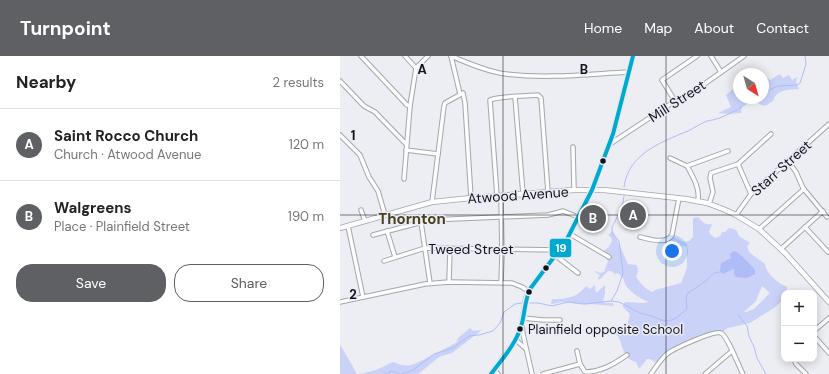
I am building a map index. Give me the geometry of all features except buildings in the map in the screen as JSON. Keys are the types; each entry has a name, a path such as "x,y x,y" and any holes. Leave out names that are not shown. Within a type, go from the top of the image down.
{"main road":[{"path":"492,372 516,340 523,320 528,292 560,250 570,234 592,190 615,127 633,56"},
{"name":"Atwood Avenue","path":"340,228 432,202 471,198 574,190 604,190 679,198 709,204 736,215 759,229 781,249 829,302"}],"street":[{"path":"361,56 407,106 410,106"},
{"path":"405,56 416,68"},
{"path":"404,179 410,106 416,68 428,56"},
{"path":"451,56 482,68 506,74 548,76 629,72"},
{"path":"451,56 461,93 465,102 471,198"},
{"path":"675,101 662,80 698,56"},
{"path":"711,56 721,72"},
{"name":"Mill Street","path":"609,145 675,101 696,90 744,56"},
{"path":"340,82 364,106 375,112 406,144"},
{"path":"432,202 444,106 445,103 461,93"},
{"path":"502,282 502,218 490,100 496,98 540,96 548,192"},
{"path":"515,97 522,194"},
{"name":"Starr Street","path":"736,215 751,194 829,124"},
{"path":"709,204 714,192 710,178 712,173 738,164 771,134"},
{"path":"340,135 360,155 371,182 378,191 385,215"},
{"path":"573,146 574,190"},
{"path":"406,150 438,154"},
{"path":"687,166 728,151"},
{"path":"670,158 687,166 697,184 699,196 698,201"},
{"path":"788,161 796,172 804,189 827,216"},
{"path":"738,164 751,194"},
{"path":"759,229 804,189"},
{"path":"640,237 660,240 671,238 679,198"},
{"path":"361,210 365,221"},
{"path":"373,235 430,220 452,218 502,218 548,215 563,211 578,217"},
{"path":"781,249 823,211"},
{"path":"421,222 430,283"},
{"path":"348,226 363,297"},
{"path":"805,227 828,252"},
{"path":"387,231 395,257"},
{"path":"570,234 609,257"},
{"path":"824,248 829,245"},
{"name":"Tweed Street","path":"384,261 425,248 560,250"},
{"path":"449,282 450,248"},
{"path":"556,256 578,273"},
{"path":"340,302 430,283 502,282 517,284 528,292"},
{"path":"817,328 829,318"},
{"path":"532,374 523,334 523,320 560,320"},
{"path":"652,374 670,351 715,332 724,335 743,374"},
{"path":"817,339 829,353"},
{"path":"516,340 527,349"},
{"path":"576,350 584,372 607,368 627,355"},
{"path":"705,374 732,351"},
{"path":"795,362 806,374"},
{"path":"544,374 560,372 580,364"},
{"path":"492,372 498,374"}],"shaded area":[{"path":"780,74 783,78 789,75 792,80 797,77 796,82 799,89 780,92 769,104 769,79 770,80"},
{"path":"733,89 733,104 746,104 742,106 741,113 718,113 731,107 726,95"},
{"path":"698,217 706,224 712,224 709,232 715,238 720,236 722,232 725,232 729,228 734,229 737,231 739,236 750,243 747,246 749,252 765,264 773,278 787,287 787,290 781,290 781,302 774,308 750,323 728,328 721,333 716,333 675,349 659,364 647,359 639,369 636,362 628,358 618,336 613,333 627,326 630,314 623,307 624,303 649,302 632,292 626,286 622,277 617,273 615,274 608,271 599,280 598,278 600,275 595,272 604,272 608,261 601,253 609,247 612,241 611,237 608,235 613,231 628,264 636,265 638,268 636,277 641,284 653,292 655,290 681,283 687,268 687,247 674,245 669,239 672,236 683,242 689,241 693,237 693,218","holes":["762,286 770,293 754,309 744,312 756,301"]},
{"path":"734,251 742,256 751,265 755,270 755,274 747,278 736,277 733,269 723,274 720,272 721,263 731,258 730,254"},
{"path":"595,285 596,293 605,285 603,301 605,303 613,303 614,306 584,305 564,302 551,304 552,299 571,297 579,293 586,286 590,289"},
{"path":"470,328 473,331 482,330 452,353 439,357 418,374 359,374 376,370 393,362 401,365 415,364 457,342 458,338"},
{"path":"341,346 357,374 340,374"}],"waterway":[{"path":"769,90 778,86 797,85 800,83 806,64 805,56"},
{"path":"624,187 632,166 647,151 707,121 720,118 746,104"},
{"path":"611,301 617,291 623,273 619,241 612,233 612,227 622,208 624,196"},
{"path":"528,303 538,303 552,306 568,302 584,304 611,301 619,302 640,313 669,321 676,318 687,309 686,297 688,293 706,281 714,273 720,272"},
{"path":"402,374 413,370 434,354 453,348 469,336 493,331 500,323 504,312 515,304 522,303"},
{"path":"738,315 747,326 757,358 766,374"},
{"path":"385,374 392,371 400,374"}],"transit line":[{"name":"19","path":"491,374 517,337 530,289 566,241 592,190 613,134 633,56"}],"place":[{"name":"Saint Rocco Church","path":"633,215"},
{"name":"Walgreens","path":"593,218"},
{"name":"Plainfield opposite School","path":"520,329"}],"district":[{"name":"Thornton","path":"412,219"}]}
